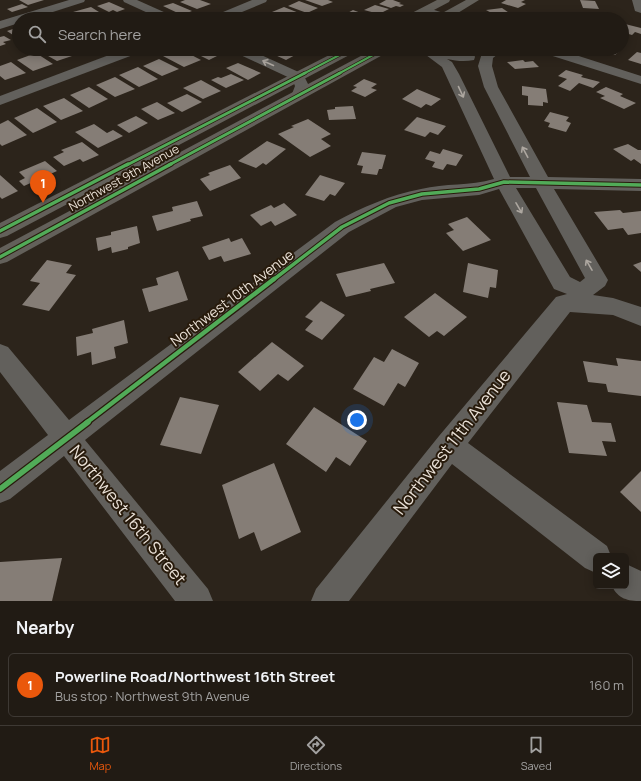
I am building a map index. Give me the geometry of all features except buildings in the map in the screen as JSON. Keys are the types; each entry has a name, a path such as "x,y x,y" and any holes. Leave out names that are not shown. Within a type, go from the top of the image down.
{"main road":[{"path":"421,12 445,0"},
{"path":"455,12 474,0"},
{"name":"Northwest 9th Avenue","path":"0,231 337,56"},
{"name":"Northwest 9th Avenue","path":"0,257 371,56"}],"street":[{"path":"41,12 80,0"},
{"path":"128,0 155,12"},
{"path":"232,12 262,0"},
{"path":"425,10 430,12"},
{"path":"0,25 12,21"},
{"path":"0,101 119,56"},
{"path":"254,56 298,76 302,86 299,94"},
{"path":"435,56 447,65 504,182 562,283 584,297 633,312 641,317"},
{"path":"451,56 469,57"},
{"path":"487,56 485,66 491,87 542,183 597,280 584,297"},
{"path":"566,56 641,80"},
{"path":"452,74 469,57"},
{"name":"Northwest 10th Avenue","path":"0,489 342,227 367,212 389,202 422,194 479,188 504,182 641,185"},
{"name":"Northwest 11th Avenue","path":"328,601 449,445 564,302 584,297"},
{"name":"Northwest 16th Street","path":"0,354 196,601"},
{"path":"449,445 593,555"},
{"path":"629,582 641,591"}],"cycle path":[{"path":"0,231 338,56"},
{"path":"0,257 371,56"},
{"path":"0,489 342,227 367,213 389,203 422,194 479,189 504,182 641,185"}],"place":[{"name":"Powerline Road/Northwest 16th Street","path":"43,203"}]}
